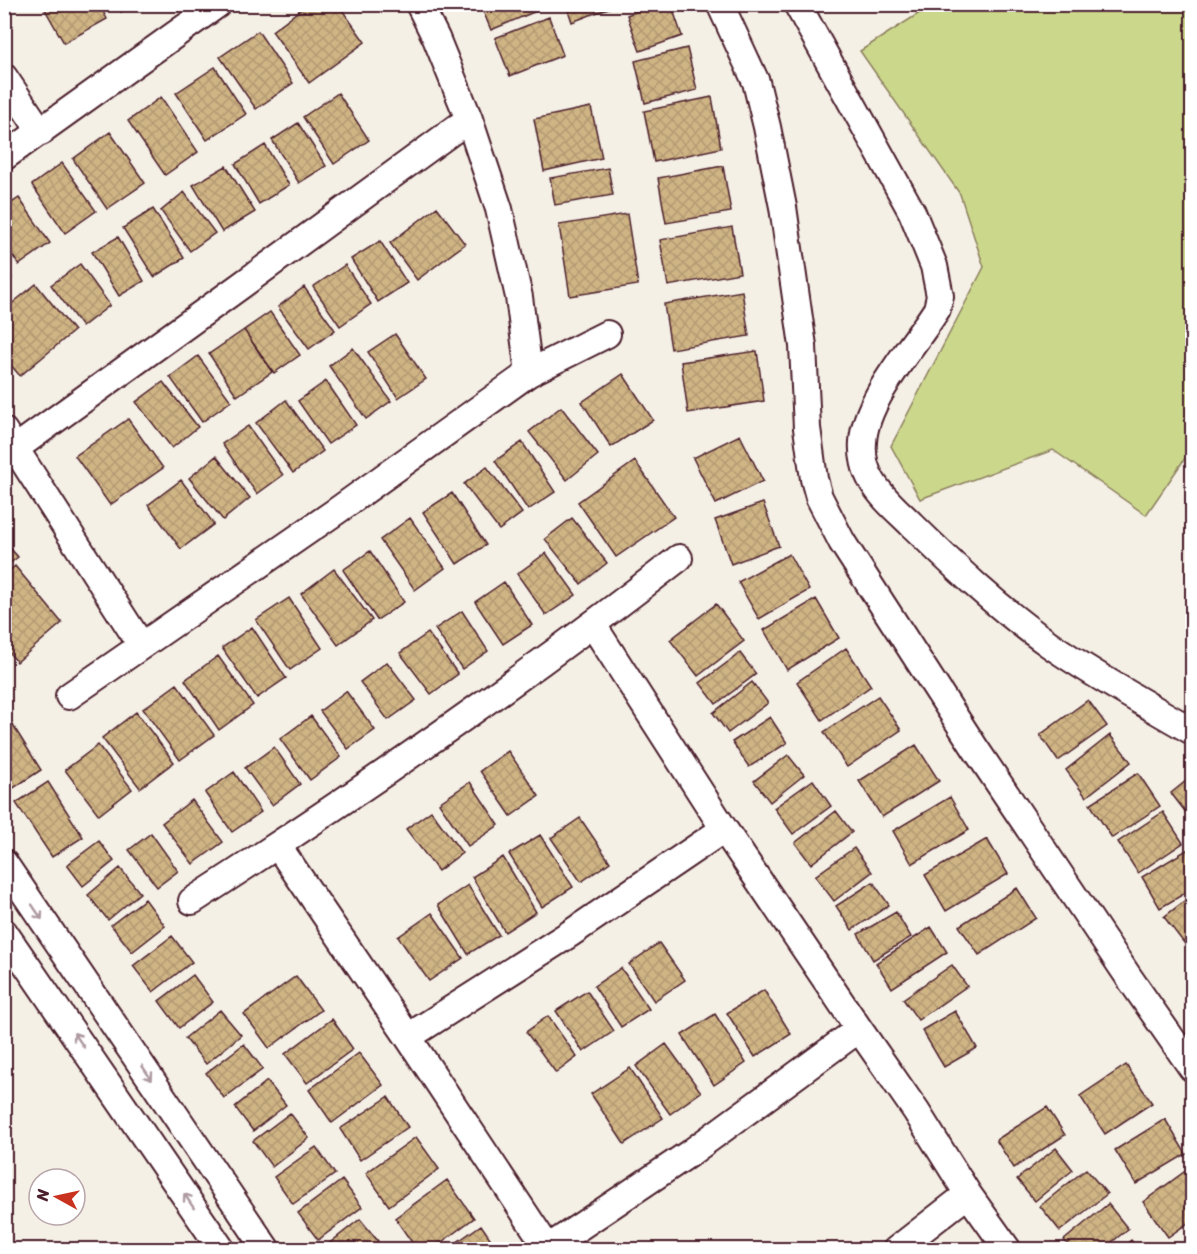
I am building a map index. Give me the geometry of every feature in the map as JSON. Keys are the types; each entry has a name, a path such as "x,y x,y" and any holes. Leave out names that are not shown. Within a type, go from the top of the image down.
{"street":[{"path":"4,157 218,4"},
{"path":"419,4 436,38 469,119 499,209 519,297 529,373"},
{"path":"720,4 756,82 767,127 783,207 800,322 807,428 814,479 819,497 842,543 949,708 1192,1068"},
{"path":"797,4 912,212 934,266 940,296 937,309 930,321 873,403 865,425 863,456 872,482 934,546 996,603 1048,644 1114,686 1192,731"},
{"path":"4,77 41,132"},
{"path":"141,645 10,439 239,288 469,119"},
{"path":"69,696 338,510 529,373 606,334"},
{"path":"192,901 278,846 593,625 679,558"},
{"path":"593,625 724,829 1008,1250"},
{"path":"408,1036 571,933 724,829"},
{"path":"278,846 408,1036 549,1249 690,1153 859,1029"},
{"path":"5,866 267,1250"},
{"path":"4,932 222,1250"},
{"path":"896,1250 969,1194"}],"green space":[{"path":"932,5 1192,5 1192,448 1146,515 1053,450 920,499 891,446 984,267 960,194 860,51"}],"building":[{"path":"42,4 99,4 107,19 64,43"},
{"path":"116,4 134,4 121,12"},
{"path":"308,4 338,4 365,42 309,83 272,31"},
{"path":"480,4 539,4 541,9 491,30"},
{"path":"566,4 619,4 572,22"},
{"path":"655,4 671,4 682,36 640,51 627,15"},
{"path":"549,17 563,55 510,76 495,38"},
{"path":"258,31 293,83 256,109 220,57"},
{"path":"687,48 697,90 645,103 635,61"},
{"path":"215,67 246,114 207,140 176,93"},
{"path":"338,93 369,140 334,164 303,117"},
{"path":"161,97 198,152 165,175 128,121"},
{"path":"712,97 721,148 654,162 644,111"},
{"path":"591,107 602,158 544,171 534,119"},
{"path":"298,123 326,166 299,183 272,140"},
{"path":"110,132 145,183 107,209 73,159"},
{"path":"265,145 289,185 259,204 235,164"},
{"path":"62,163 96,211 65,233 32,185"},
{"path":"226,166 255,212 222,232 193,185"},
{"path":"723,166 731,212 666,223 658,178"},
{"path":"608,168 613,195 555,205 550,178"},
{"path":"184,192 215,233 190,251 161,211"},
{"path":"19,198 50,243 19,265 4,243 4,208"},
{"path":"437,207 465,244 417,280 390,243"},
{"path":"153,209 184,258 154,277 123,228"},
{"path":"627,214 638,285 570,296 559,225"},
{"path":"732,227 740,273 668,286 660,240"},
{"path":"118,237 144,281 119,296 92,252"},
{"path":"380,241 407,283 378,302 351,259"},
{"path":"80,264 110,305 82,327 51,285"},
{"path":"345,265 371,304 340,326 313,287"},
{"path":"4,267 12,278 4,283"},
{"path":"36,284 74,331 20,376 4,357 4,310"},
{"path":"304,287 335,330 309,349 278,307"},
{"path":"742,291 749,336 671,349 664,304"},
{"path":"270,312 300,355 274,373 244,330"},
{"path":"244,330 272,372 237,396 209,354"},
{"path":"395,334 426,379 398,398 368,352"},
{"path":"353,348 391,401 366,419 329,366"},
{"path":"757,351 764,401 688,413 681,362"},
{"path":"198,356 231,401 202,422 170,377"},
{"path":"623,374 653,420 611,447 582,402"},
{"path":"326,381 356,425 328,444 298,401"},
{"path":"163,382 198,427 172,448 136,402"},
{"path":"286,400 323,451 293,473 256,423"},
{"path":"561,407 598,455 567,480 529,432"},
{"path":"128,419 163,468 110,505 75,456"},
{"path":"248,426 283,475 257,494 222,444"},
{"path":"740,435 763,481 716,504 693,458"},
{"path":"522,442 555,492 528,510 495,461"},
{"path":"216,456 250,498 223,520 189,478"},
{"path":"635,461 674,517 616,557 578,502"},
{"path":"487,467 522,513 499,530 464,484"},
{"path":"181,480 214,524 181,549 148,505"},
{"path":"452,493 486,545 457,564 423,512"},
{"path":"763,503 779,546 731,564 715,520"},
{"path":"410,518 445,568 415,590 380,540"},
{"path":"572,518 607,563 581,584 545,539"},
{"path":"4,541 18,557 4,568"},
{"path":"370,551 404,602 377,620 343,570"},
{"path":"546,553 576,595 546,615 517,574"},
{"path":"789,554 809,590 759,619 738,582"},
{"path":"15,566 62,623 17,662 4,647 4,575"},
{"path":"334,569 372,620 338,645 301,594"},
{"path":"504,582 532,625 503,644 475,602"},
{"path":"289,598 322,648 290,670 256,620"},
{"path":"816,599 839,638 787,670 764,630"},
{"path":"716,604 744,641 698,676 670,640"},
{"path":"462,611 488,651 462,669 435,629"},
{"path":"252,627 286,678 257,698 222,648"},
{"path":"428,633 458,674 431,694 400,653"},
{"path":"846,648 871,686 822,720 797,682"},
{"path":"740,653 756,674 716,704 700,683"},
{"path":"218,656 253,705 219,730 185,680"},
{"path":"387,662 416,700 388,720 360,682"},
{"path":"752,682 768,703 728,733 713,713"},
{"path":"177,684 214,735 180,760 143,709"},
{"path":"346,691 375,730 348,749 320,711"},
{"path":"878,696 901,730 847,767 824,732"},
{"path":"1088,700 1107,726 1058,761 1040,735"},
{"path":"136,712 174,762 140,788 102,738"},
{"path":"7,716 41,770 9,791 4,783 4,718"},
{"path":"311,716 341,757 310,780 280,739"},
{"path":"770,717 787,743 749,767 732,742"},
{"path":"1110,735 1131,762 1086,797 1066,770"},
{"path":"98,745 132,789 99,815 65,770"},
{"path":"916,745 939,781 882,817 859,781"},
{"path":"274,747 300,784 272,805 245,768"},
{"path":"508,751 539,796 511,816 480,771"},
{"path":"788,755 804,775 770,802 754,781"},
{"path":"234,772 261,812 232,832 205,793"},
{"path":"1138,773 1160,806 1112,838 1090,804"},
{"path":"1192,776 1192,817 1191,819 1171,793"},
{"path":"813,780 831,806 793,834 774,808"},
{"path":"48,782 83,837 52,857 16,803"},
{"path":"470,782 499,825 468,846 439,803"},
{"path":"950,797 969,830 912,864 893,831"},
{"path":"192,800 223,842 193,864 162,823"},
{"path":"431,811 462,853 438,871 406,829"},
{"path":"836,811 852,832 811,864 795,843"},
{"path":"1163,812 1183,843 1138,873 1118,842"},
{"path":"580,818 610,862 581,882 551,838"},
{"path":"151,833 178,871 157,887 129,850"},
{"path":"540,835 573,887 542,907 509,854"},
{"path":"987,839 1008,874 946,911 925,875"},
{"path":"99,841 114,861 83,886 67,865"},
{"path":"854,848 872,872 834,901 815,876"},
{"path":"1190,848 1192,852 1192,889 1160,908 1142,877"},
{"path":"503,857 536,912 505,932 472,877"},
{"path":"120,868 140,893 108,920 88,895"},
{"path":"873,882 889,905 852,930 836,906"},
{"path":"468,885 499,935 468,954 438,905"},
{"path":"1017,888 1036,918 979,955 959,926"},
{"path":"1192,895 1192,936 1184,943 1164,917"},
{"path":"145,899 165,926 132,952 111,925"},
{"path":"896,912 911,937 873,960 858,934"},
{"path":"432,913 463,958 429,981 398,937"},
{"path":"931,927 947,952 892,988 876,963"},
{"path":"172,936 192,962 153,992 133,966"},
{"path":"659,943 685,980 654,1001 629,964"},
{"path":"952,965 967,986 918,1020 903,999"},
{"path":"621,968 649,1009 621,1027 594,986"},
{"path":"193,975 213,1002 179,1028 159,1001"},
{"path":"296,976 321,1010 269,1048 244,1014"},
{"path":"764,990 791,1034 755,1057 727,1013"},
{"path":"587,991 614,1031 583,1052 556,1011"},
{"path":"220,1010 241,1035 206,1064 185,1038"},
{"path":"955,1011 977,1048 944,1067 922,1030"},
{"path":"715,1014 746,1063 714,1085 682,1035"},
{"path":"548,1016 577,1057 556,1073 526,1032"},
{"path":"332,1019 353,1049 307,1083 285,1054"},
{"path":"244,1044 263,1069 224,1098 206,1073"},
{"path":"666,1044 701,1092 670,1114 636,1066"},
{"path":"359,1053 383,1085 332,1123 309,1090"},
{"path":"1126,1065 1152,1103 1105,1134 1080,1096"},
{"path":"630,1068 663,1118 624,1144 591,1094"},
{"path":"267,1081 286,1105 253,1131 235,1107"},
{"path":"388,1097 408,1127 360,1160 340,1129"},
{"path":"1047,1107 1065,1135 1014,1168 996,1140"},
{"path":"290,1113 309,1138 272,1167 253,1141"},
{"path":"1165,1119 1186,1154 1136,1184 1115,1150"},
{"path":"416,1137 439,1169 389,1206 366,1173"},
{"path":"316,1147 335,1174 293,1204 274,1177"},
{"path":"1056,1148 1073,1170 1035,1201 1017,1179"},
{"path":"1191,1167 1192,1220 1168,1237 1143,1202"},
{"path":"1086,1169 1107,1194 1060,1231 1040,1206"},
{"path":"342,1180 362,1207 318,1240 298,1213"},
{"path":"447,1180 474,1218 431,1250 417,1250 395,1218"},
{"path":"1108,1204 1128,1229 1102,1250 1072,1250 1064,1240"},
{"path":"360,1219 378,1241 367,1250 328,1250 326,1246"},
{"path":"481,1225 498,1250 446,1250"},
{"path":"1131,1240 1138,1250 1119,1250"}]}
